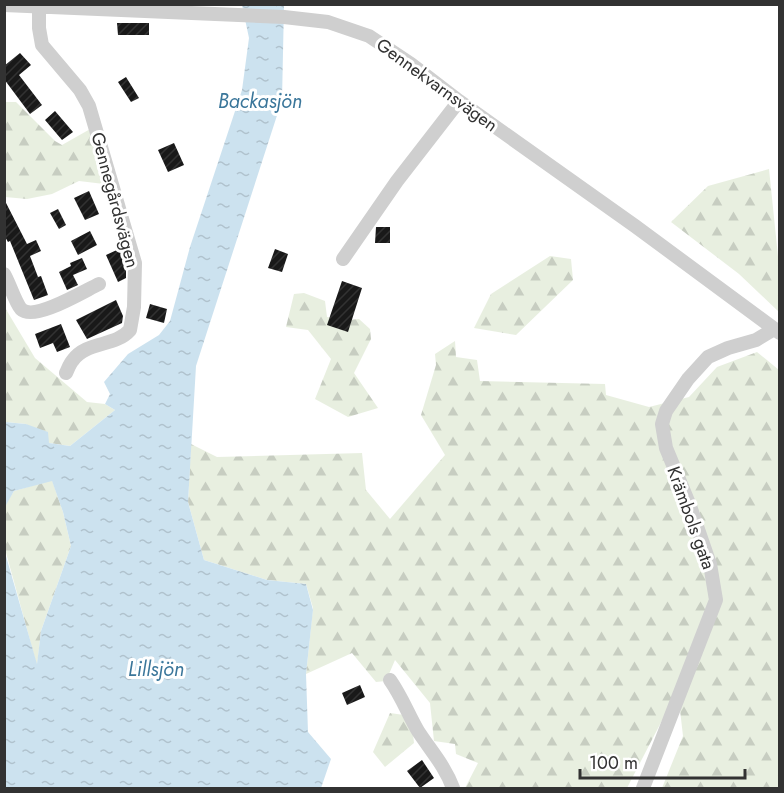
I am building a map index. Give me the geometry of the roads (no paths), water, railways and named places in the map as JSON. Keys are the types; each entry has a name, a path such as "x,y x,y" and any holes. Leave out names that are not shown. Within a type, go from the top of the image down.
{"street":[{"name":"Gennekvarnsvägen","path":"4,5 238,16 285,16 328,22 369,36 411,64 777,331"},
{"name":"Gennegårdsvägen","path":"39,6 42,45 80,90 89,106 135,263 134,307 130,330 117,340 84,351 73,359 66,373"},
{"path":"343,259 397,181 459,101"},
{"path":"4,274 21,308 30,313 43,311 99,284"},
{"name":"Krämbols gata","path":"643,789 716,600 710,564 690,506 666,448 662,424 666,411 688,379 708,357 777,331"},
{"path":"390,680 419,732 446,771 453,789"}],"water":[{"name":"Lillsjön","path":"242,5 284,5 282,100 196,366 188,502 204,560 267,580 306,584 313,610 306,674 308,732 331,759 321,788 5,788 4,549 37,664 41,631 71,546 63,512 52,481 14,491 5,507 5,422 26,424 48,432 49,443 70,446 115,410 105,404 110,394 104,382 128,354 159,335 170,321 190,247 242,90 249,38"}],"water label":[{"name":"Backasjön","path":"260,101"}]}
